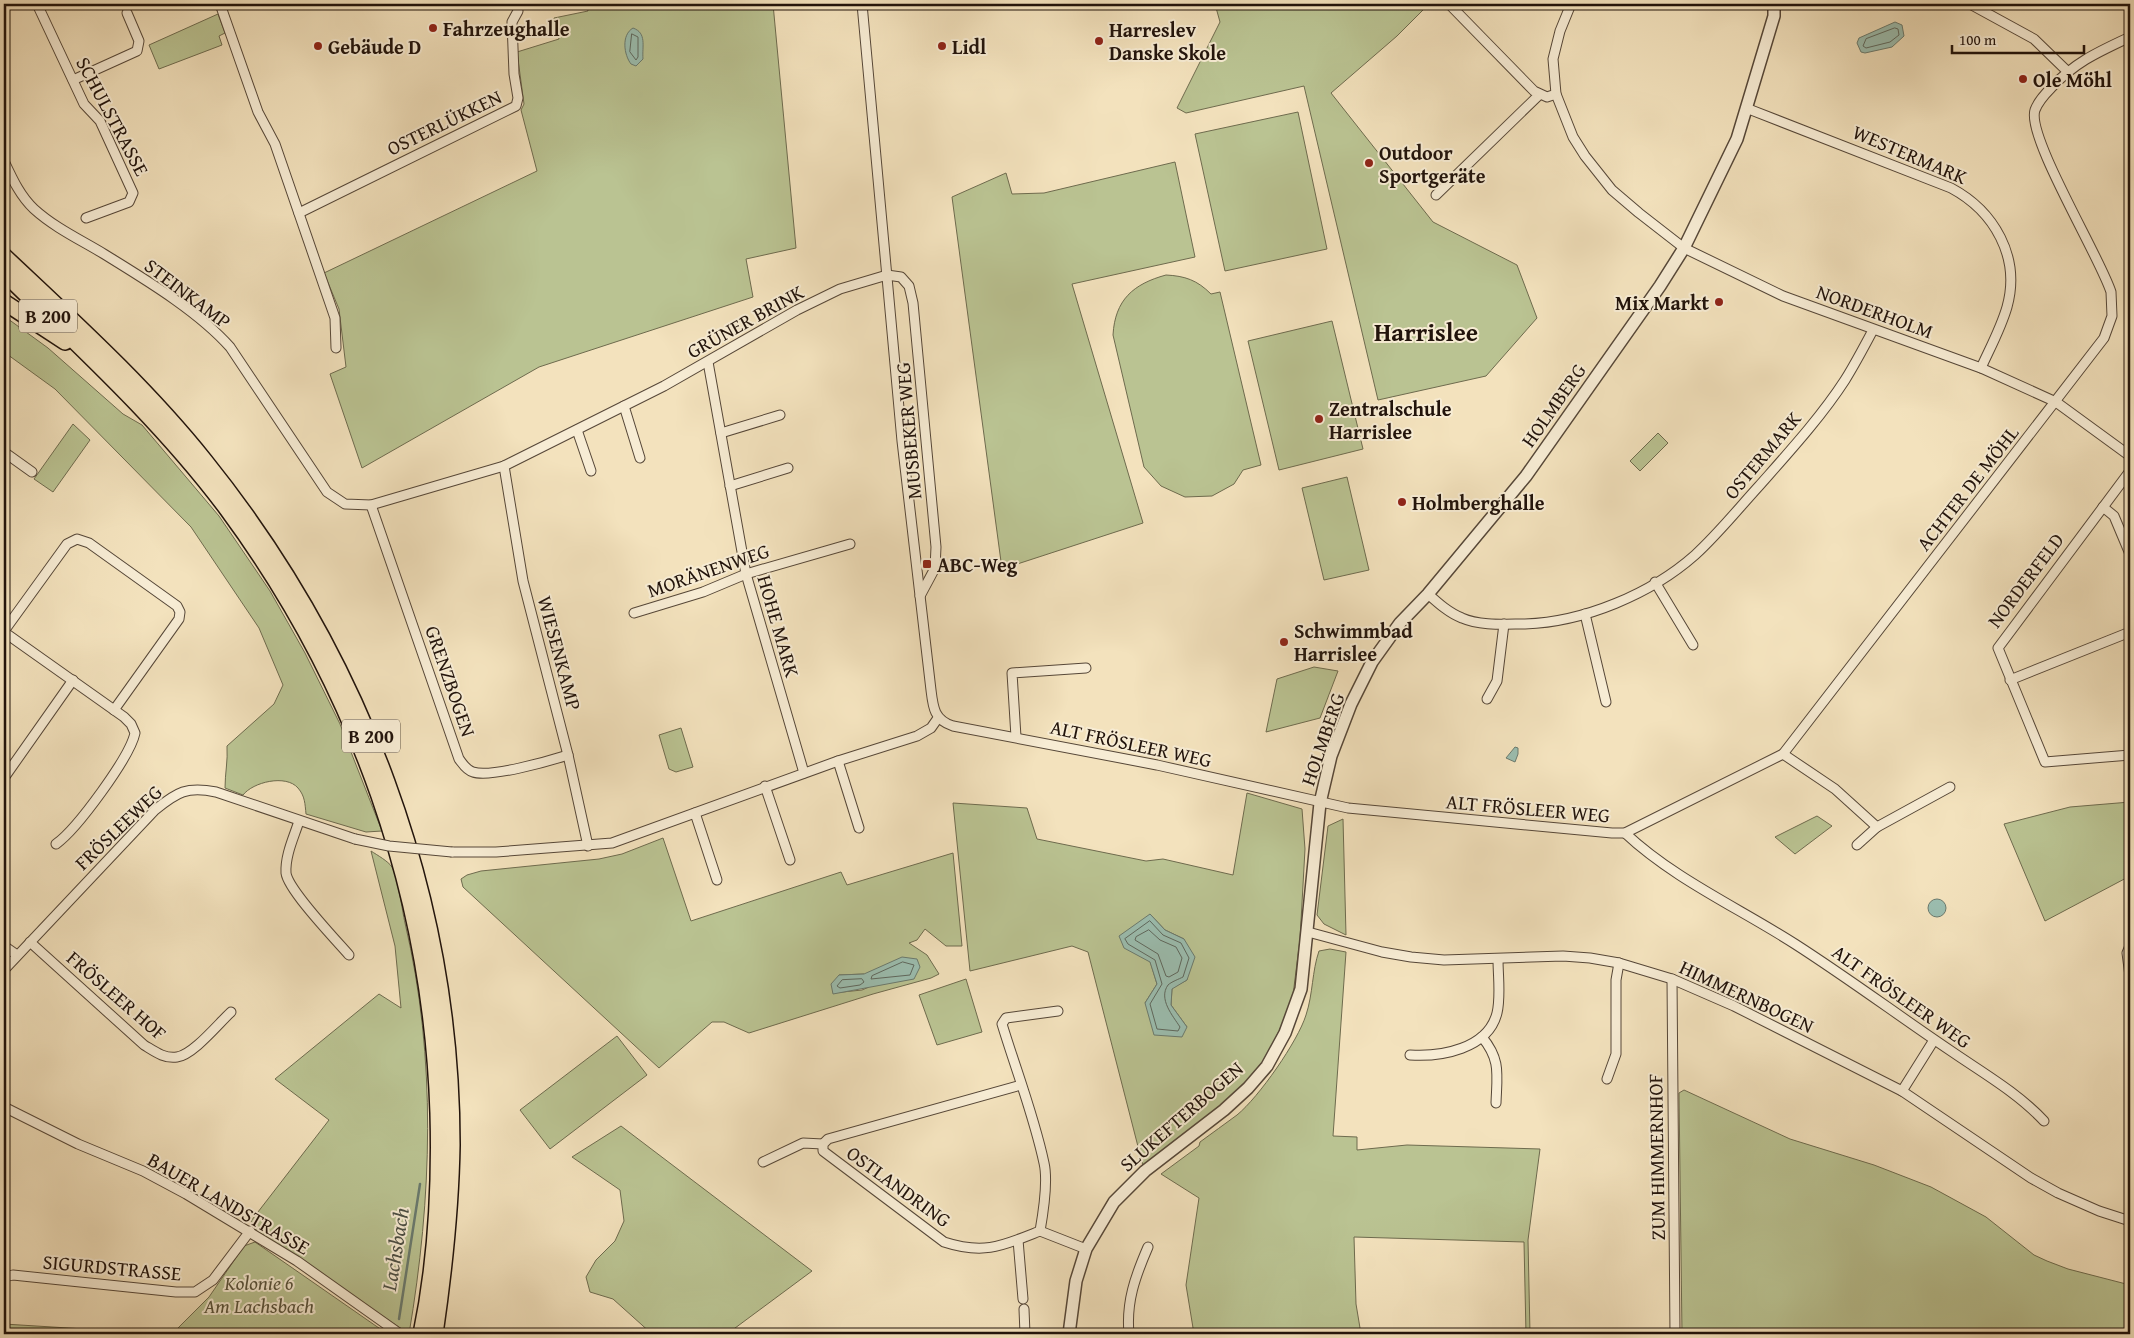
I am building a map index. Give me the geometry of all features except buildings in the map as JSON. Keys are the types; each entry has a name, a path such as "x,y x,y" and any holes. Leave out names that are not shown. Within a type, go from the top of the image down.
{"highway":[{"name":"B 200","path":"4,256 168,419 236,500 298,593 337,663 372,740 396,805 417,875 434,947 450,1084 451,1186 446,1244 426,1333"},
{"name":"B 200","path":"4,273 151,419 193,466 261,558 335,686 384,806 398,852 419,940 432,1022 439,1145 435,1236 426,1333"},
{"path":"4,302 92,360"}],"street":[{"name":"SCHULSTRASSE","path":"37,4 84,104 100,121 133,193 129,202 86,218"},
{"path":"220,4 258,112 276,144 335,318 336,348"},
{"name":"MUSBEKER WEG","path":"862,4 887,275 930,690 934,713 938,718"},
{"path":"1449,4 1539,95 1547,97 1556,94"},
{"name":"NORDERHOLM","path":"1571,4 1560,30 1553,59 1556,94 1573,137 1601,176 1640,213 1684,248 1784,296 1981,368 2056,402"},
{"name":"HOLMBERG","path":"1320,803 1335,748 1351,704 1372,662 1400,623 1428,594 1526,476 1657,290 1684,248 1733,151 1774,16 1774,4"},
{"path":"1970,4 2034,38 2067,71"},
{"name":"OSTERLÜKKEN","path":"299,213 516,106 518,98 514,74 512,22 518,12"},
{"path":"73,80 137,51 139,41 127,13"},
{"name":"ACHTER DE MÖHL","path":"1625,833 1783,754 2104,338 2111,322 2113,304 2108,284 2049,161 2034,120 2035,109 2043,97 2067,71 2086,57 2130,37"},
{"path":"1436,195 1539,95"},
{"name":"WESTERMARK","path":"1746,108 1951,188 1966,196 1987,215 1995,226 2007,254 2010,286 2006,309 1981,368"},
{"name":"STEINKAMP","path":"4,161 20,193 34,209 61,230 104,254 215,330 230,347 327,492 345,504"},
{"name":"MUSBEKER WEG","path":"887,275 901,277 909,286 913,303 936,547 935,568 920,596"},
{"name":"GRÜNER BRINK","path":"345,504 371,505 504,466 708,362 797,310 840,289 887,275"},
{"name":"OSTERMARK","path":"1428,594 1463,619 1504,624 1558,620 1585,614 1620,600 1655,582 1694,556 1773,470 1844,380 1873,330"},
{"name":"HOHE MARK","path":"708,362 746,574 804,773"},
{"path":"2056,402 2130,456"},
{"path":"624,406 640,458"},
{"path":"721,433 780,415"},
{"path":"577,430 591,471"},
{"path":"4,452 32,472"},
{"name":"WIESENKAMP","path":"504,466 523,581 568,755 588,846"},
{"path":"730,486 788,468"},
{"name":"NORDERFELD","path":"2130,471 1998,644 1998,651 2045,762 2130,755"},
{"name":"GRENZBOGEN","path":"371,505 459,759 465,768 472,772 480,773 568,755"},
{"path":"2103,507 2114,516 2130,554"},
{"path":"56,844 74,827 128,751 135,733 131,724 114,710 4,631 67,544 77,539 90,543 169,600 180,612 178,619 114,710"},
{"name":"MORÄNENWEG","path":"634,613 703,592 746,574 850,544"},
{"path":"1655,582 1693,645"},
{"path":"1585,614 1606,702"},
{"path":"1487,698 1497,681 1504,624"},
{"path":"2010,680 2130,632"},
{"path":"1016,737 1012,673 1086,668"},
{"path":"4,778 72,680"},
{"path":"588,846 612,843 639,836 766,786 917,736 931,728 938,718"},
{"name":"ALT FRÖSLEER WEG","path":"938,718 952,726 1188,772 1348,808 1583,832 1625,833 1638,845 1672,869 1796,945 2030,1106 2044,1122"},
{"path":"1783,754 1835,789 1877,827"},
{"path":"838,761 859,828"},
{"path":"766,786 790,860"},
{"path":"1857,845 1877,827 1950,787"},
{"name":"FRÖSLEEWEG","path":"4,970 155,810 174,794 193,789 208,790 355,839 389,846 452,852 496,852 588,846"},
{"name":"SLUKEFTERBOGEN","path":"1069,1334 1076,1281 1086,1249 1114,1202 1129,1185 1224,1110 1248,1088 1267,1066 1285,1033 1295,1010 1301,989 1320,803"},
{"path":"695,813 717,880"},
{"path":"299,821 287,859 286,875 293,889 349,955"},
{"name":"HIMMERNBOGEN","path":"1308,932 1382,952 1411,957 1444,960 1563,956 1590,958 1619,963 1672,979 1743,1010 1902,1091 2031,1178 2099,1211 2130,1221"},
{"name":"FRÖSLEER HOF","path":"30,942 144,1045 161,1056 177,1058 191,1051 231,1012"},
{"path":"4,946 17,955"},
{"path":"2130,946 2127,954 2130,976"},
{"path":"1410,1054 1436,1055 1472,1044 1482,1037 1494,1022 1497,1014 1499,999 1498,959"},
{"path":"1608,1079 1616,1054 1616,980 1619,963"},
{"name":"ZUM HIMMERNHOF","path":"1672,979 1675,1334"},
{"path":"1058,1011 1006,1018 1002,1024 1045,1165 1040,1231 1086,1249"},
{"path":"1482,1037 1492,1049 1498,1063 1496,1103"},
{"path":"1902,1091 1934,1040"},
{"name":"OSTLANDRING","path":"1021,1085 828,1139 823,1144 824,1151 828,1156 944,1242 957,1246 988,1249 1040,1231"},
{"name":"BAUER LANDSTRASSE","path":"4,1107 78,1144 143,1171 250,1231 297,1261 399,1334"},
{"path":"764,1162 803,1143 823,1144"},
{"name":"SIGURDSTRASSE","path":"4,1277 13,1275 176,1292 195,1292 213,1280 250,1231"},
{"path":"1018,1240 1023,1299"},
{"path":"1129,1334 1129,1298 1148,1247"},
{"path":"1024,1309 1025,1334"}],"green space":[{"path":"586,4 773,4 796,248 746,259 753,297 539,367 362,468 330,374 346,367 339,309 324,273 537,171 521,110 524,104 517,52 559,39 554,18 588,11"},
{"path":"1215,4 1429,4 1397,36 1331,93 1433,222 1517,265 1537,318 1486,376 1378,400 1304,86 1186,113 1177,108 1220,22"},
{"path":"218,14 225,33 219,36 222,45 159,69 149,45"},
{"path":"1298,112 1327,249 1225,271 1195,134"},
{"path":"1175,162 1195,257 1072,284 1143,523 1002,569 952,197 1006,173 1012,194 1044,193"},
{"path":"1166,275 1179,276 1190,280 1201,285 1211,294 1220,292 1261,465 1243,470 1234,484 1212,496 1185,497 1161,486 1144,467 1113,335 1117,312 1128,295 1144,283"},
{"path":"4,316 48,348 123,414 142,425 219,516 270,591 305,653 340,724 382,831 366,832 306,814 302,794 298,788 286,781 262,783 254,786 243,795 225,788 227,746 274,704 283,685 259,628 191,527 55,389 4,352"},
{"path":"1332,321 1363,449 1279,470 1248,341"},
{"path":"73,424 90,440 53,492 34,479"},
{"path":"1658,433 1668,443 1640,471 1630,461"},
{"path":"1347,477 1369,570 1324,580 1302,488"},
{"path":"1314,667 1338,671 1320,718 1266,732 1277,679"},
{"path":"681,728 693,767 676,772 669,769 659,735"},
{"path":"1247,793 1302,809 1305,849 1300,939 1292,1003 1264,1063 1222,1108 1143,1166 1088,952 1072,946 970,971 953,803 1027,808 1037,839 1146,861 1163,859 1233,875","holes":["1150,914 1165,930 1184,939 1187,980 1172,988 1171,1005 1187,1027 1145,1003 1157,984 1150,961"]},
{"path":"2130,802 2130,876 2045,921 2004,824 2070,807"},
{"path":"1817,816 1832,826 1795,854 1775,837"},
{"path":"1343,819 1346,935 1324,924 1317,915 1328,826"},
{"path":"663,838 691,921 841,872 847,885 953,853 962,946 946,946 925,929 917,940 909,943 927,955 939,974 749,1033 724,1022 712,1022 659,1068 463,887 461,879 481,871 599,859 622,854","holes":["864,974 869,987 862,990 833,993 839,975"]},
{"path":"371,851 392,867 396,878 415,974 422,1025 428,1128 426,1180 423,1232 409,1334 253,1228 251,1221 329,1120 275,1079 379,994 401,1008 395,946"},
{"path":"1330,949 1346,952 1333,1136 1357,1137 1357,1150 1407,1145 1540,1149 1528,1240 1530,1334 1526,1334 1524,1242 1354,1237 1356,1304 1361,1334 1194,1334 1186,1285 1199,1198 1161,1174 1199,1146 1200,1142 1246,1107 1277,1068 1295,1039 1306,1015 1319,951"},
{"path":"966,979 982,1032 937,1045 919,995"},
{"path":"617,1036 647,1075 550,1149 520,1110"},
{"path":"1684,1090 1790,1139 1874,1165 1931,1187 1986,1217 2034,1255 2047,1261 2068,1269 2130,1285 2130,1334 1682,1334 1679,1093"},
{"path":"621,1126 812,1271 727,1334 652,1334 613,1299 590,1292 586,1277 596,1260 615,1241 624,1221 620,1190 572,1157"},
{"name":"Kolonie 6 Am Lachsbach","path":"255,1242 388,1334 172,1334 209,1297 244,1246"},
{"path":"4,1324 165,1334 4,1334"}],"water":[{"path":"1895,22 1902,25 1904,36 1892,47 1865,53 1861,52 1857,43 1859,38"},
{"path":"633,28 640,33 643,40 643,59 636,66 631,64 625,50 625,40 629,31"},
{"path":"1515,747 1518,748 1518,754 1515,762 1506,758"},
{"path":"1937,899 1943,902 1946,908 1943,914 1937,917 1931,914 1928,908 1931,902"},
{"path":"1150,914 1165,930 1184,939 1195,957 1187,980 1172,989 1171,1005 1187,1027 1182,1037 1154,1035 1145,1003 1157,984 1150,962 1124,948 1119,936"},
{"path":"902,957 917,959 920,967 914,979 833,994 831,984 839,975 864,974"}],"waterway":[{"name":"Lachsbach","path":"399,1319 420,1184"}],"place":[{"name":"Fahrzeughalle","path":"433,28"},
{"name":"Harreslev Danske Skole","path":"1099,41"},
{"name":"Gebäude D","path":"318,46"},
{"name":"Lidl","path":"942,46"},
{"name":"Ole Möhl","path":"2023,79"},
{"name":"Outdoor Sportgeräte","path":"1369,163"},
{"name":"Mix Markt","path":"1719,302"},
{"name":"Zentralschule Harrislee","path":"1319,419"},
{"name":"Holmberghalle","path":"1402,502"},
{"name":"ABC-Weg","path":"927,564"},
{"name":"Schwimmbad Harrislee","path":"1284,642"}],"district":[{"name":"Harrislee","path":"1426,332"}]}
